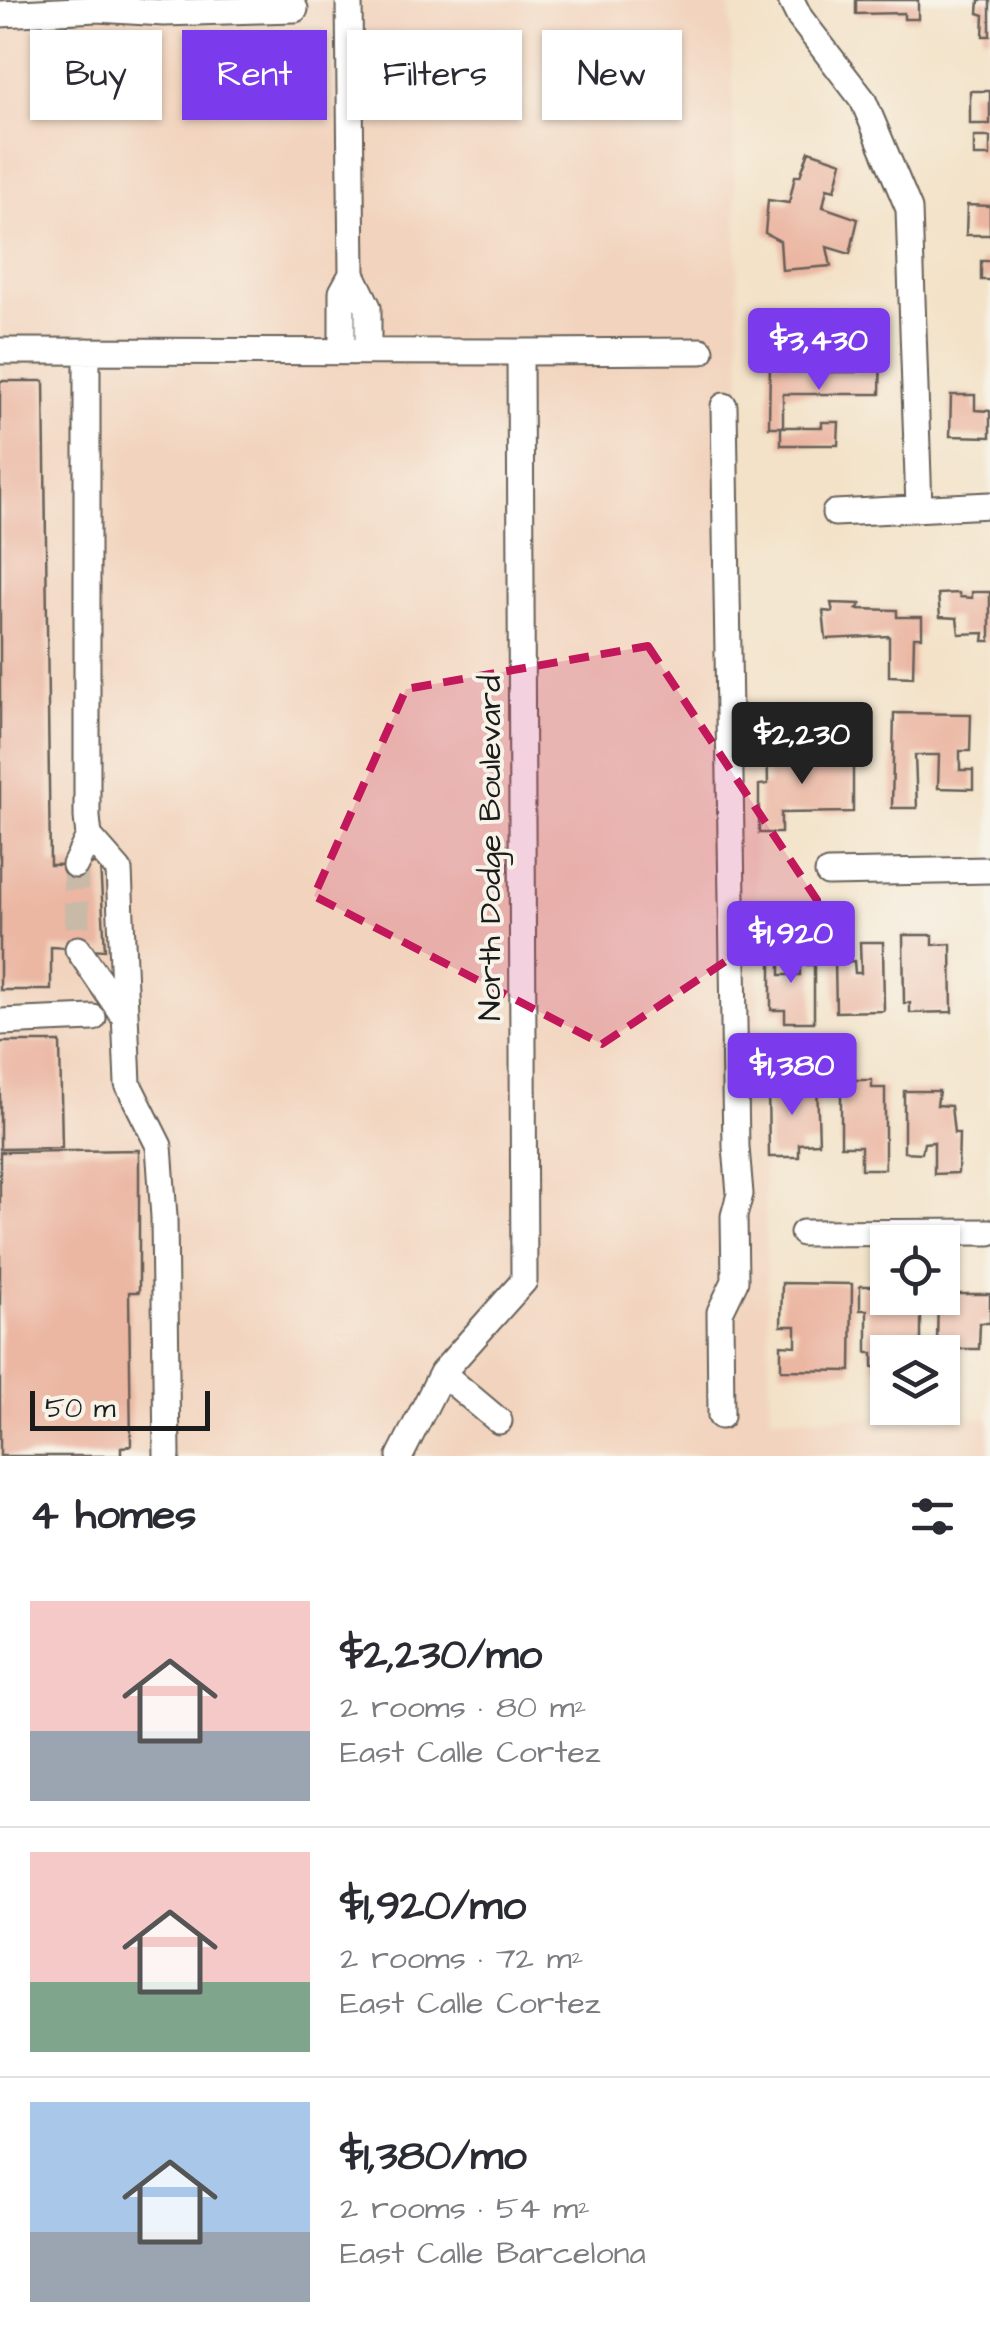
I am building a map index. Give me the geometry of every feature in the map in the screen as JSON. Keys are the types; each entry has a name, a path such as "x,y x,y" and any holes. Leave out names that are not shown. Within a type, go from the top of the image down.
{"street":[{"path":"349,0 352,274 368,307 368,350"},
{"path":"790,0 862,100 908,210 919,508"},
{"path":"0,14 98,9 295,10"},
{"path":"342,350 342,292 352,274"},
{"path":"0,352 701,350"},
{"path":"75,865 88,836 87,351"},
{"name":"North Dodge Boulevard","path":"400,1456 442,1372 524,1281 520,352"},
{"path":"721,1416 720,1312 735,1281 734,1216 740,1194 736,1148 724,406"},
{"path":"835,513 990,505"},
{"path":"88,836 119,870 128,1084 160,1146 166,1456"},
{"path":"828,873 990,870"},
{"path":"78,948 124,1018"},
{"path":"0,1022 93,1018"},
{"path":"802,1233 990,1232"},
{"path":"442,1372 499,1421"}],"highlighted area":[{"path":"648,646 817,900 602,1044 314,896 406,689"}],"shaded area":[{"path":"0,0 730,0 771,1417 870,1417 870,1425 960,1425 960,1418 990,1418 990,1456 0,1456"}],"building":[{"path":"856,0 918,0 918,19 904,19 904,13 856,14"},
{"path":"979,0 990,0 990,36 983,36 984,15 978,13"},
{"path":"970,91 990,91 990,124 970,124"},
{"path":"974,137 990,137 990,156 974,156"},
{"path":"809,151 842,162 835,190 827,188 823,207 858,219 850,254 827,247 831,266 782,270 780,241 765,233 768,200 789,203 795,176 800,176"},
{"path":"967,205 990,206 990,235 966,235"},
{"path":"981,261 990,261 990,280 981,280"},
{"path":"844,317 869,317 856,349 843,344"},
{"path":"856,349 881,349 880,394 783,394 783,427 822,427 822,422 839,422 838,445 781,445 781,427 769,427 770,362 780,362 780,355 803,355 803,372 856,372"},
{"path":"0,381 44,381 50,865 100,864 105,950 51,947 51,990 0,990"},
{"path":"951,395 975,395 975,410 990,411 990,437 950,436"},
{"path":"972,592 990,592 990,641 983,641 984,633 959,634 957,618 940,617 938,594 959,593 960,597 972,598"},
{"path":"831,603 861,604 857,609 897,610 897,617 922,617 922,637 914,637 913,677 889,676 889,636 826,639 823,611 833,612"},
{"path":"894,713 971,714 970,751 960,751 960,770 973,770 973,789 938,788 939,755 915,755 917,808 892,808"},
{"path":"767,735 785,735 786,761 853,760 853,812 781,813 781,833 759,833 759,785 768,784"},
{"path":"903,935 933,935 933,945 951,944 952,1012 910,1013 910,1003 904,1003"},
{"path":"771,939 793,939 793,959 780,959 780,975 800,975 800,965 814,965 814,1022 785,1022 785,1010 771,1010"},
{"path":"860,942 883,942 884,1011 836,1012 835,962 854,961 855,973 861,973"},
{"path":"0,1042 60,1042 62,1148 0,1149"},
{"path":"841,1080 872,1080 872,1088 885,1088 885,1169 861,1169 861,1146 841,1146"},
{"path":"817,1083 819,1143 799,1144 799,1157 769,1157 768,1084"},
{"path":"904,1091 939,1091 937,1105 951,1106 954,1133 959,1133 958,1173 934,1174 934,1142 924,1143 922,1153 904,1152"},
{"path":"139,1150 139,1292 129,1292 131,1446 121,1447 121,1456 0,1456 0,1152"},
{"path":"782,1283 852,1284 851,1371 781,1370 781,1345 796,1346 796,1326 781,1326"},
{"path":"860,1286 870,1286 870,1315 921,1315 921,1335 870,1335 867,1353 867,1310 860,1310"},
{"path":"960,1294 990,1294 990,1323 980,1323 979,1349 960,1349 960,1335 937,1335 938,1315 960,1315"}],"tunnel":[{"path":"75,865 78,949"}]}
